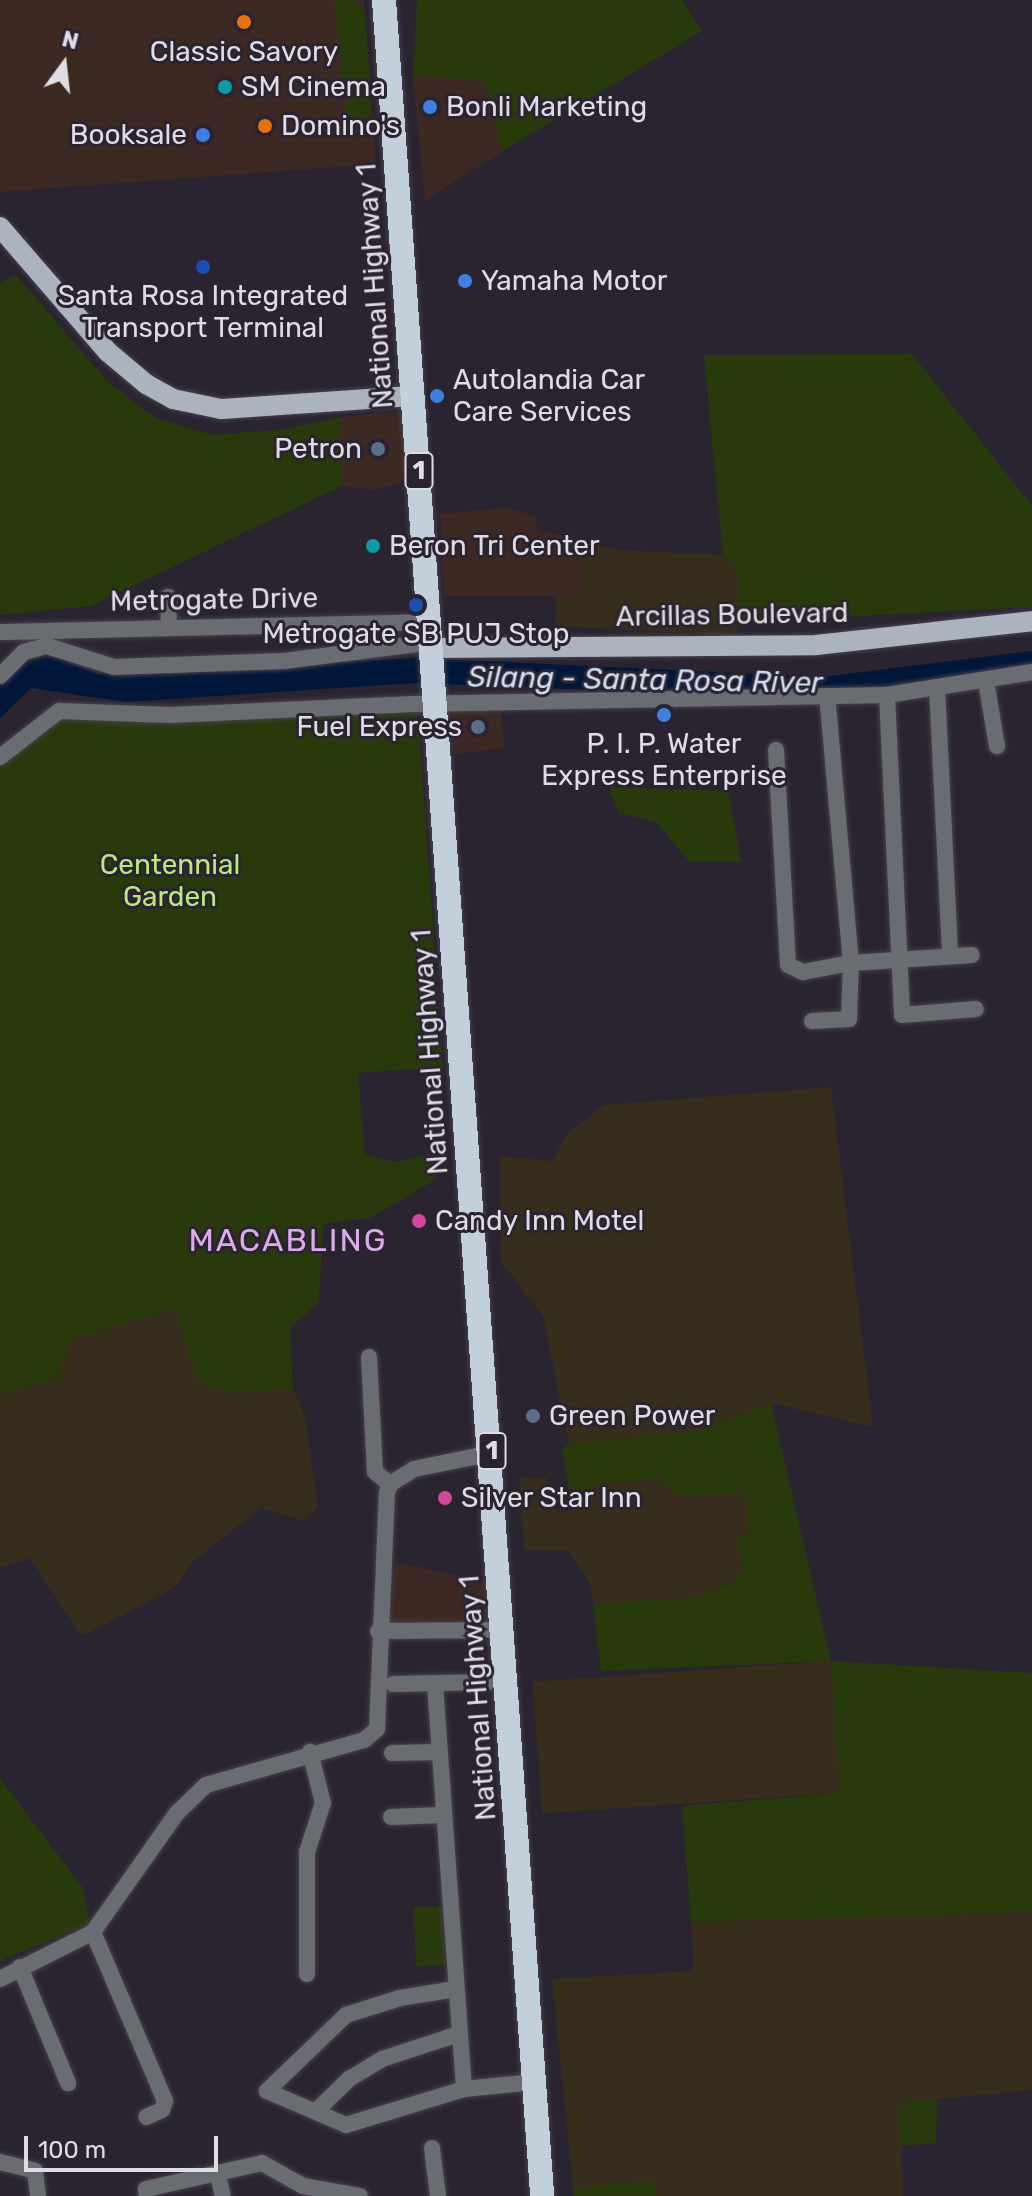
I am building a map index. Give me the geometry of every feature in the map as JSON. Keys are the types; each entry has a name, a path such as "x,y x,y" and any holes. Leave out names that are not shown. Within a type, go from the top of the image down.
{"highway":[{"name":"National Highway 1","path":"384,0 492,1453 542,2196"}],"main road":[{"path":"0,227 108,352 146,384 173,399 221,409 413,396"},
{"name":"Arcillas Boulevard","path":"429,637 816,645 1032,621"}],"street":[{"path":"168,597 169,627"},
{"name":"Metrogate Drive","path":"0,632 169,627 429,637"},
{"path":"0,676 24,652 40,646 114,667 284,661 429,637"},
{"path":"0,757 59,711 170,715 436,704 887,695 1032,672"},
{"path":"986,681 997,746"},
{"path":"937,687 950,955"},
{"path":"887,695 902,1015 976,1009"},
{"path":"812,1021 849,1019 851,963 827,696"},
{"path":"776,750 788,965 803,972 898,958 972,955"},
{"path":"369,1357 375,1472 390,1484"},
{"path":"390,1484 433,1463 492,1453"},
{"path":"0,1979 93,1932 177,1813 206,1785 310,1752 364,1740 377,1729 378,1631 390,1484"},
{"path":"378,1631 503,1630"},
{"path":"393,1684 488,1682"},
{"path":"435,1684 464,2089"},
{"path":"307,1974 307,1852 323,1803 310,1752"},
{"path":"392,1753 438,1752"},
{"path":"391,1817 442,1815"},
{"path":"93,1932 165,2101 162,2110 146,2117"},
{"path":"20,1967 68,2083"},
{"path":"456,1989 400,1998 346,2015 267,2091 346,2125 464,2089 534,2082"},
{"path":"316,2111 349,2079 382,2059 459,2034"},
{"path":"432,2148 438,2196"},
{"path":"0,2162 35,2171 38,2196"},
{"path":"147,2196 146,2189 262,2163 303,2186 360,2196"},
{"path":"218,2175 223,2196"}],"shaded area":[{"path":"0,0 364,0 376,164 0,192"},
{"path":"413,75 486,81 501,152 425,201"},
{"path":"401,412 407,480 376,490 342,486 340,417"},
{"path":"505,508 536,516 537,530 570,538 583,560 581,596 444,596 440,514"},
{"path":"570,538 617,550 723,555 737,569 742,622 734,636 555,626 556,596 581,595 582,560"},
{"path":"451,707 500,708 505,748 454,754"},
{"path":"831,1087 873,1427 771,1403 699,1431 569,1444 543,1316 501,1261 500,1156 552,1161 569,1132 604,1105"},
{"path":"177,1308 232,1393 293,1388 305,1416 318,1507 304,1521 261,1508 191,1563 174,1588 82,1636 30,1558 0,1568 0,1395 57,1377 71,1339"},
{"path":"519,1477 547,1478 554,1510 573,1511 575,1500 600,1482 663,1480 680,1495 747,1493 750,1536 739,1539 742,1567 735,1580 691,1598 593,1604 590,1582 569,1551 524,1550"},
{"path":"396,1562 489,1582 491,1626 388,1621"},
{"path":"831,1661 840,1793 542,1814 533,1682"},
{"path":"1032,1912 1032,2090 900,2103 903,2196 574,2196 552,1979 694,1971 691,1922"}],"green space":[{"path":"334,0 353,0 365,13 372,111 349,134"},
{"path":"417,0 682,0 702,31 501,152 485,81 413,75"},
{"path":"16,275 109,383 154,417 212,435 287,429 340,417 342,486 91,606 0,615 0,283"},
{"path":"912,354 1032,506 1032,607 742,622 737,569 723,555 704,355"},
{"name":"Centennial Garden","path":"418,712 443,1067 358,1073 365,1155 395,1162 447,1150 435,1180 370,1218 323,1224 319,1302 290,1328 293,1388 232,1393 197,1380 176,1308 71,1339 57,1377 0,1395 0,759 55,717"},
{"path":"609,787 729,791 741,862 689,861 656,822 619,813"},
{"path":"771,1403 831,1661 601,1671 593,1604 691,1598 735,1581 742,1567 739,1539 750,1536 747,1493 679,1495 663,1480 600,1482 575,1500 573,1511 562,1450 569,1444 699,1431"},
{"path":"831,1661 1032,1673 1032,1912 691,1922 682,1806 840,1793"},
{"path":"0,1778 83,1888 89,1924 0,1961"},
{"path":"442,1906 445,1965 416,1966 413,1908"},
{"path":"937,2099 936,2143 901,2146 899,2103"},
{"path":"654,2181 656,2196 574,2196 573,2188"}],"water":[{"name":"Silang - Santa Rosa River","path":"1032,651 1032,669 899,689 756,697 416,683 126,702 31,688 0,718 0,683 21,662 50,655 98,674 419,658 822,677"}],"place":[{"name":"Classic Savory","path":"244,22"},
{"name":"SM Cinema","path":"225,87"},
{"name":"Bonli Marketing","path":"430,107"},
{"name":"Domino's","path":"265,126"},
{"name":"Booksale","path":"203,135"},
{"name":"Santa Rosa Integrated Transport Terminal","path":"203,267"},
{"name":"Yamaha Motor","path":"465,281"},
{"name":"Autolandia Car Care Services","path":"437,396"},
{"name":"Petron","path":"378,449"},
{"name":"Beron Tri Center","path":"373,546"},
{"name":"Metrogate SB PUJ Stop","path":"416,605"},
{"name":"P. I. P. Water Express Enterprise","path":"664,715"},
{"name":"Fuel Express","path":"478,727"},
{"name":"Candy Inn Motel","path":"419,1221"},
{"name":"Green Power","path":"533,1416"},
{"name":"Silver Star Inn","path":"445,1498"}],"district":[{"name":"MACABLING","path":"288,1240"}]}
